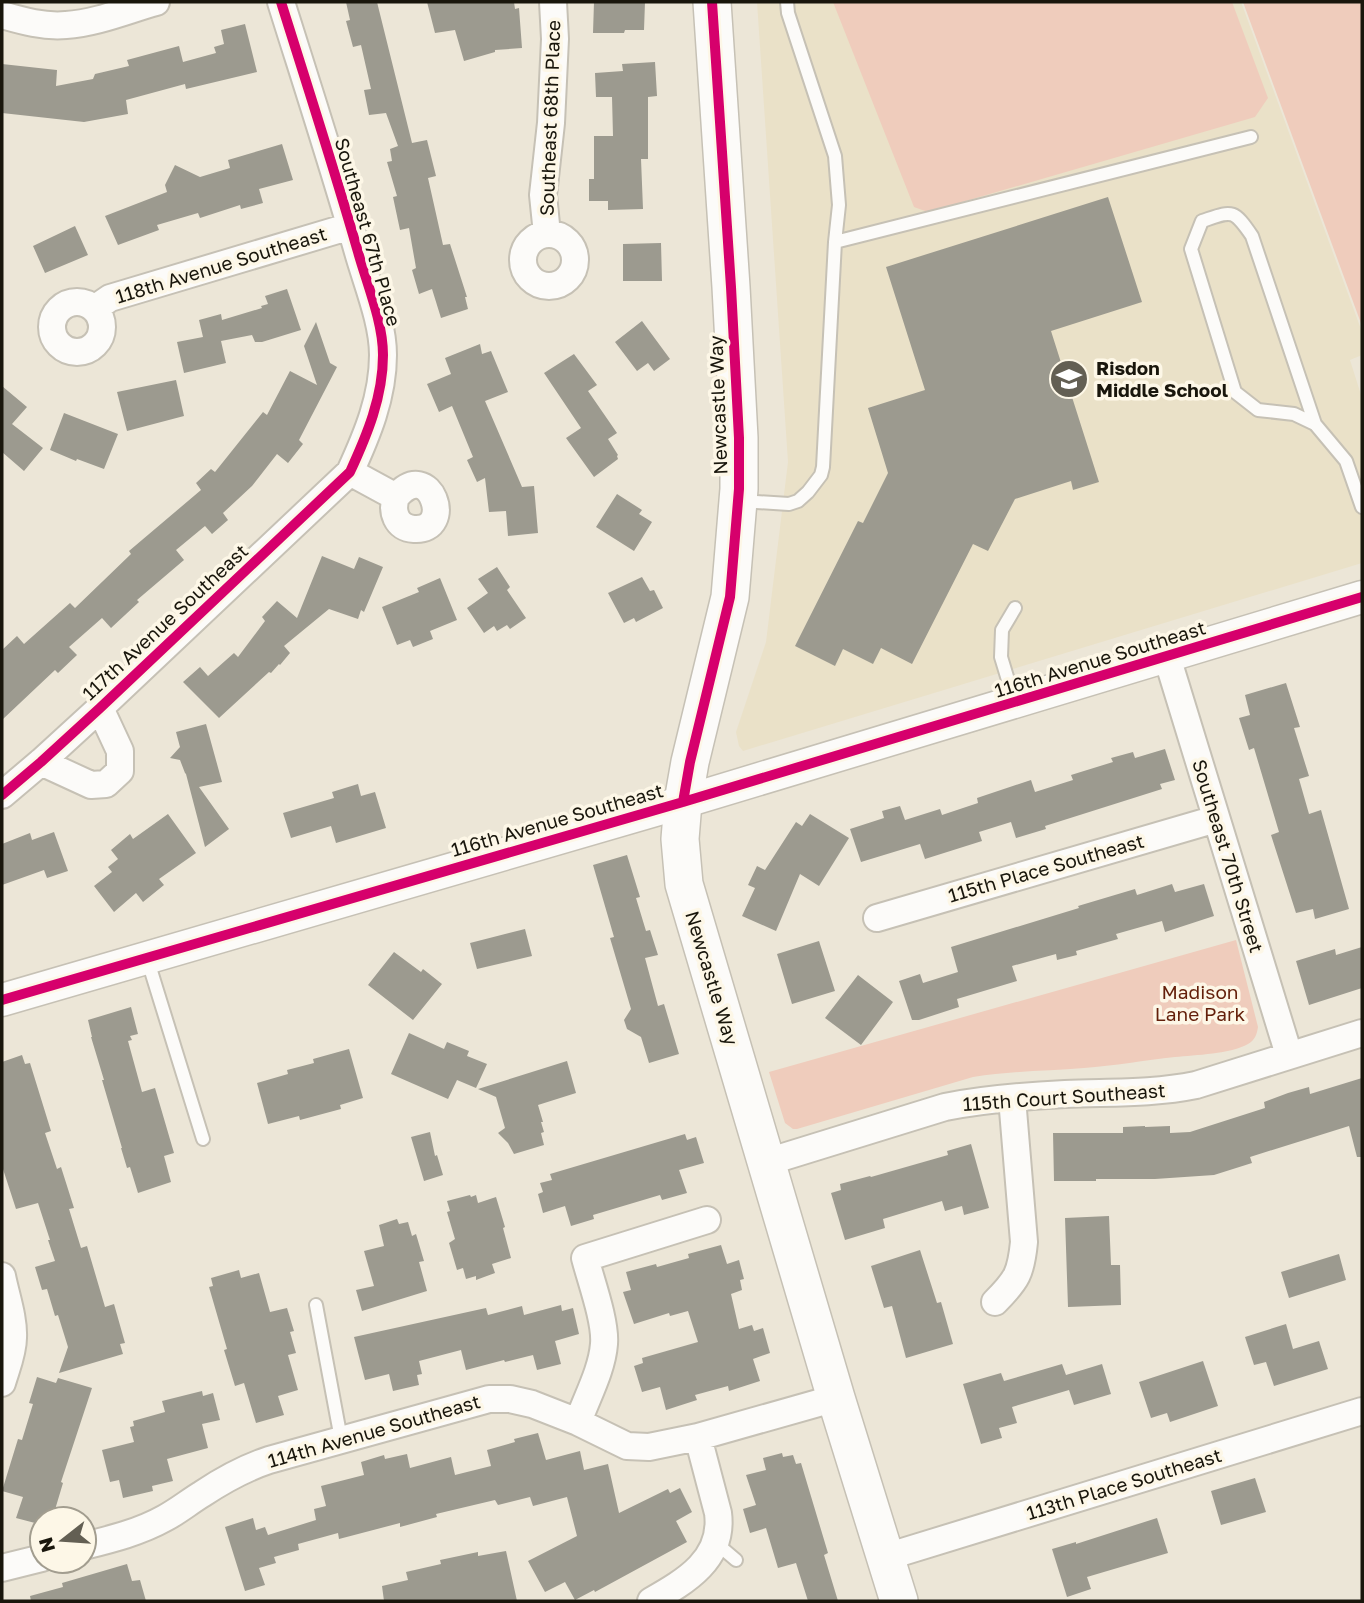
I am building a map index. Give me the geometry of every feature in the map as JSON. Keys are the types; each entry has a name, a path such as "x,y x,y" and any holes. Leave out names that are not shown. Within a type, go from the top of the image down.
{"main road":[{"name":"Newcastle Way","path":"712,2 738,424 738,501 730,597 690,762 683,802 680,839 684,884 899,1601"}],"street":[{"path":"2,15 44,24 67,25 156,2"},
{"name":"Southeast 67th Place","path":"281,2 351,226 380,330 383,355 379,393 368,432 350,472"},
{"name":"Southeast 68th Place","path":"547,234 543,195 551,123 555,39 553,2"},
{"name":"118th Avenue Southeast","path":"94,309 110,298 351,226"},
{"name":"Southeast 68th Place","path":"547,234 561,236 569,242 576,259 575,268 558,291 537,284 530,278 523,261 528,244 547,234"},
{"path":"350,472 396,497"},
{"name":"117th Avenue Southeast","path":"2,795 100,708 350,472"},
{"name":"116th Avenue Southeast","path":"2,999 683,802 1362,597"},
{"name":"Southeast 70th Street","path":"1167,657 1289,1055"},
{"name":"117th Avenue Southeast","path":"41,762 91,785 106,784 120,771 120,751 100,708"},
{"name":"115th Place Southeast","path":"877,918 1216,819"},
{"name":"115th Court Southeast","path":"767,1161 945,1107 972,1102 1065,1094 1154,1092 1196,1085 1362,1033"},
{"path":"995,1302 1017,1277 1022,1263 1024,1242 1012,1098"},
{"path":"578,1422 601,1360 604,1342 603,1328 585,1258 707,1220"},
{"path":"2,1276 13,1338 2,1383"},
{"name":"114th Avenue Southeast","path":"98,1542 152,1525 250,1466 489,1399 510,1399 532,1404 578,1422 627,1446 649,1447 698,1437 836,1398"},
{"name":"113th Place Southeast","path":"886,1557 1362,1411"},
{"path":"651,1601 684,1582 699,1577 716,1543 720,1525 718,1513 698,1437"},
{"path":"2,1568 28,1562"}],"lane":[{"path":"738,501 789,504 798,501 821,475 823,467 839,205 835,156 788,13 787,2"},
{"path":"835,243 1251,137"},
{"path":"1315,424 1294,414 1258,410 1235,392 1191,249 1202,221 1227,213 1239,217 1252,236 1315,424 1346,461 1362,507"},
{"path":"1015,608 1002,630 1001,657 1015,703"},
{"path":"147,957 203,1139"},
{"path":"316,1305 341,1439"},
{"path":"716,1543 736,1560"}],"shaded area":[{"name":"Risdon Middle School","path":"757,2 1241,2 1362,332 1362,355 1350,360 1362,398 1362,563 743,751 736,732 766,642 788,462"}],"green space":[{"path":"833,2 1232,2 1268,98 1255,117 928,212 914,207"},
{"path":"1243,2 1362,2 1362,326"},
{"name":"Madison Lane Park","path":"1236,940 1258,1027 1252,1041 1241,1047 1213,1054 1107,1066 973,1077 797,1129 785,1123 769,1072"}],"building":[{"path":"346,2 377,2 412,143 427,140 436,176 428,178 443,245 450,244 467,297 468,309 441,318 432,289 419,294 412,270 416,268 409,228 400,230 393,197 397,196 387,162 392,161 390,149 398,146 386,113 369,115 364,90 371,89 361,45 353,47 346,21 350,20"},
{"path":"427,2 514,2 515,9 519,8 522,48 495,50 464,61 455,30 435,33"},
{"path":"594,2 645,2 644,30 593,33"},
{"path":"245,24 257,72 186,89 185,84 126,100 128,114 84,122 2,113 2,64 57,70 56,86 93,79 95,74 129,66 127,60 179,46 183,62 216,53 214,47 224,44 221,30"},
{"path":"655,62 657,96 648,97 648,159 641,159 643,209 608,210 608,201 589,201 589,179 594,179 594,136 613,136 612,97 596,97 595,73 623,71 622,64"},
{"path":"282,144 293,180 259,189 263,203 241,209 240,205 200,218 198,213 157,225 159,230 118,245 105,216 167,192 165,185 175,165 200,177 230,168 228,160"},
{"path":"1108,197 1142,302 1051,331 1099,482 1073,490 1071,481 1015,499 988,551 973,544 912,664 881,648 873,664 843,649 835,666 795,646 858,521 863,523 888,473 868,408 925,390 886,267"},
{"path":"75,226 88,255 45,273 33,246"},
{"path":"661,243 662,281 623,281 623,244"},
{"path":"287,289 301,330 262,342 255,342 252,335 221,341 226,363 184,373 177,342 203,337 199,320 221,314 222,320 262,308 261,306 268,304 265,296"},
{"path":"642,321 670,359 654,371 648,363 637,371 615,342"},
{"path":"316,322 330,363 337,367 299,440 303,444 288,463 277,454 252,486 223,513 228,520 212,534 205,526 176,550 184,560 137,600 139,602 111,628 102,618 69,647 77,655 58,673 55,670 2,720 2,650 17,636 24,644 70,603 75,608 131,554 129,551 201,490 196,483 211,469 215,472 263,412 267,415 290,371 317,385 304,346"},
{"path":"480,344 482,354 491,351 508,392 485,401 522,487 534,486 538,533 508,536 506,511 489,512 485,478 477,482 467,460 473,457 452,406 439,412 427,384 451,374 445,358"},
{"path":"574,354 597,385 588,391 617,433 608,439 618,459 594,477 566,438 581,428 544,373"},
{"path":"176,380 184,416 127,431 117,392"},
{"path":"2,386 27,407 12,424 43,448 24,471 2,452"},
{"path":"64,413 118,434 104,469 50,450"},
{"path":"617,494 642,510 639,514 652,522 634,551 596,527"},
{"path":"322,556 354,569 359,557 383,567 364,612 361,610 358,619 329,609 284,646 290,653 280,665 219,718 183,682 200,667 208,676 234,653 238,657 265,621 262,617 277,601 297,618"},
{"path":"497,567 510,587 507,590 526,618 510,629 507,625 497,631 494,626 484,633 467,608 488,593 478,579"},
{"path":"642,577 650,591 654,590 663,608 636,622 634,618 624,623 608,593"},
{"path":"440,578 457,620 430,631 433,639 413,647 410,640 397,645 382,607 419,592 417,588"},
{"path":"1286,683 1300,727 1294,728 1309,776 1299,779 1309,814 1321,810 1349,909 1315,919 1313,909 1296,913 1271,835 1279,832 1254,748 1249,750 1239,718 1250,715 1245,695"},
{"path":"206,724 222,782 199,787 229,829 205,847 186,774 180,760 170,758 180,747 176,732"},
{"path":"1165,749 1175,780 1160,784 1162,789 1045,826 1046,829 1016,838 1011,822 979,832 982,841 925,859 920,844 861,862 850,829 884,818 882,811 900,806 905,820 940,809 942,815 978,803 977,798 1031,780 1035,792 1073,780 1071,775 1113,762 1111,758 1133,752 1135,758"},
{"path":"358,784 361,796 375,792 386,828 336,843 331,826 291,838 283,813 334,798 332,792"},
{"path":"168,814 196,853 159,879 164,885 143,902 136,893 114,912 94,886 112,872 108,867 118,859 111,850 130,834 133,839"},
{"path":"810,814 849,838 819,886 800,874 776,931 742,916 755,888 748,885 757,866 765,870 796,822 802,826"},
{"path":"54,832 68,871 47,878 44,870 2,885 2,844 30,833 32,840"},
{"path":"627,855 640,897 636,898 646,931 650,930 658,955 645,958 658,1006 664,1004 679,1054 649,1063 641,1037 627,1029 624,1020 631,1009 610,938 614,937 593,865"},
{"path":"1172,884 1175,892 1204,884 1214,916 1165,932 1162,921 1116,934 1118,939 1076,951 1077,955 1057,960 1056,954 1012,966 1017,981 957,999 959,1007 912,1020 899,981 920,974 923,983 958,972 951,947 1135,889 1137,895"},
{"path":"525,929 532,956 477,969 470,943"},
{"path":"819,941 835,991 792,1004 777,954"},
{"path":"1362,947 1362,988 1309,1005 1296,961 1335,949 1336,955"},
{"path":"394,952 442,984 413,1020 368,985"},
{"path":"858,975 893,1002 861,1045 825,1018"},
{"path":"131,1007 138,1034 130,1036 132,1040 128,1041 142,1092 155,1088 174,1153 164,1156 171,1182 138,1193 121,1148 88,1020"},
{"path":"409,1033 444,1049 447,1042 469,1051 467,1056 487,1064 476,1088 457,1080 448,1099 391,1074"},
{"path":"349,1049 363,1098 340,1105 341,1109 300,1120 299,1116 268,1124 257,1083 288,1074 287,1070 314,1063 313,1059"},
{"path":"22,1055 25,1064 30,1063 51,1131 45,1133 57,1169 61,1167 74,1208 69,1209 81,1248 87,1246 105,1307 114,1304 125,1343 120,1344 123,1354 59,1373 68,1347 58,1315 55,1316 47,1289 42,1290 35,1267 55,1261 50,1240 38,1203 16,1209 2,1166 2,1062"},
{"path":"567,1061 576,1093 538,1105 543,1122 544,1132 541,1133 544,1145 514,1154 498,1133 505,1128 496,1097 478,1089"},
{"path":"1362,1078 1362,1157 1357,1157 1349,1126 1250,1157 1252,1163 1214,1175 1054,1181 1053,1133 1123,1133 1123,1127 1145,1126 1170,1126 1170,1133 1190,1132 1265,1108 1264,1102 1288,1093 1309,1087 1310,1094"},
{"path":"430,1132 435,1156 437,1155 443,1175 424,1181 411,1137"},
{"path":"685,1134 687,1140 696,1137 704,1163 679,1170 687,1193 662,1200 660,1195 593,1215 594,1219 571,1226 565,1206 543,1213 538,1194 543,1192 540,1183 552,1180 550,1174"},
{"path":"971,1144 989,1208 964,1215 962,1206 945,1211 942,1201 883,1219 885,1228 845,1240 831,1193 841,1190 840,1184 948,1155 947,1151"},
{"path":"476,1195 478,1203 496,1197 511,1258 492,1264 495,1273 476,1280 476,1276 466,1279 463,1268 457,1270 449,1243 455,1239 447,1212 450,1211 447,1201"},
{"path":"1109,1216 1111,1265 1120,1265 1121,1305 1068,1307 1065,1218"},
{"path":"397,1219 399,1224 408,1222 412,1236 416,1234 424,1261 419,1262 427,1291 362,1311 356,1290 374,1286 364,1251 384,1246 379,1225"},
{"path":"721,1245 727,1264 739,1260 744,1279 740,1280 742,1290 731,1294 739,1329 752,1325 754,1331 763,1328 770,1353 753,1359 760,1381 729,1391 728,1386 695,1395 697,1400 666,1410 660,1387 642,1392 634,1366 643,1363 642,1358 698,1342 688,1311 670,1316 669,1313 634,1324 623,1292 631,1290 626,1272 689,1258 688,1254"},
{"path":"920,1250 937,1303 941,1302 953,1344 906,1358 892,1306 884,1308 871,1266"},
{"path":"1339,1254 1346,1280 1289,1298 1281,1272"},
{"path":"239,1270 241,1278 259,1273 270,1312 287,1308 294,1331 290,1332 296,1353 288,1355 298,1390 278,1396 284,1415 256,1423 244,1383 235,1386 209,1287 213,1286 211,1278"},
{"path":"561,1305 562,1311 573,1308 579,1334 555,1341 561,1364 537,1370 533,1355 466,1370 461,1350 419,1361 422,1374 417,1375 419,1385 393,1391 389,1374 365,1380 354,1337 486,1308 488,1315 522,1306 524,1315"},
{"path":"1286,1324 1293,1349 1319,1341 1328,1369 1274,1386 1266,1362 1254,1365 1245,1337"},
{"path":"1203,1361 1218,1406 1170,1422 1167,1413 1151,1418 1139,1382"},
{"path":"1062,1364 1066,1375 1102,1364 1111,1394 1074,1405 1069,1390 1012,1407 1017,1423 999,1428 1002,1438 981,1444 963,1384 1001,1373 1004,1381"},
{"path":"37,1377 56,1383 58,1378 92,1388 61,1482 63,1483 56,1505 28,1505 28,1521 16,1518 23,1497 2,1491 18,1439 22,1440 33,1404 29,1403"},
{"path":"202,1391 203,1396 213,1393 220,1420 202,1424 208,1448 167,1459 173,1481 152,1486 153,1491 123,1498 119,1480 110,1482 102,1450 134,1442 130,1427 134,1426 133,1421 165,1412 162,1401"},
{"path":"538,1433 546,1460 580,1451 584,1470 608,1464 619,1513 668,1489 670,1493 680,1488 692,1512 676,1521 687,1542 575,1600 565,1582 545,1592 528,1561 577,1536 567,1497 533,1506 530,1497 498,1505 495,1500 436,1514 437,1517 400,1527 400,1523 339,1539 338,1533 298,1544 299,1550 274,1557 276,1563 259,1568 265,1585 245,1591 225,1527 253,1518 256,1530 265,1527 268,1535 316,1520 314,1509 326,1506 321,1486 364,1475 361,1462 384,1455 385,1459 407,1454 410,1468 451,1457 455,1475 491,1466 487,1450"},
{"path":"782,1453 783,1457 793,1455 796,1464 801,1463 828,1553 824,1555 838,1601 808,1601 796,1563 778,1568 766,1528 750,1533 743,1509 756,1505 746,1475 766,1470 763,1458"},
{"path":"1255,1478 1266,1512 1221,1525 1211,1491"},
{"path":"1157,1518 1168,1553 1087,1577 1091,1589 1067,1597 1052,1549"},
{"path":"506,1551 517,1601 384,1601 382,1586 408,1580 406,1572 441,1564 440,1560 478,1552 478,1556"},
{"path":"127,1564 132,1581 140,1580 146,1601 31,1601 30,1596 63,1587 62,1583 98,1575 98,1572"}],"cycle path":[{"path":"2,795 100,708 350,472 368,430 382,371 380,329 340,189 281,2"},
{"path":"683,802 690,762 730,597 739,489 731,287 712,2"},
{"path":"2,1000 683,802 1362,597"}],"place":[{"name":"Risdon Middle School","path":"1069,379"}]}
